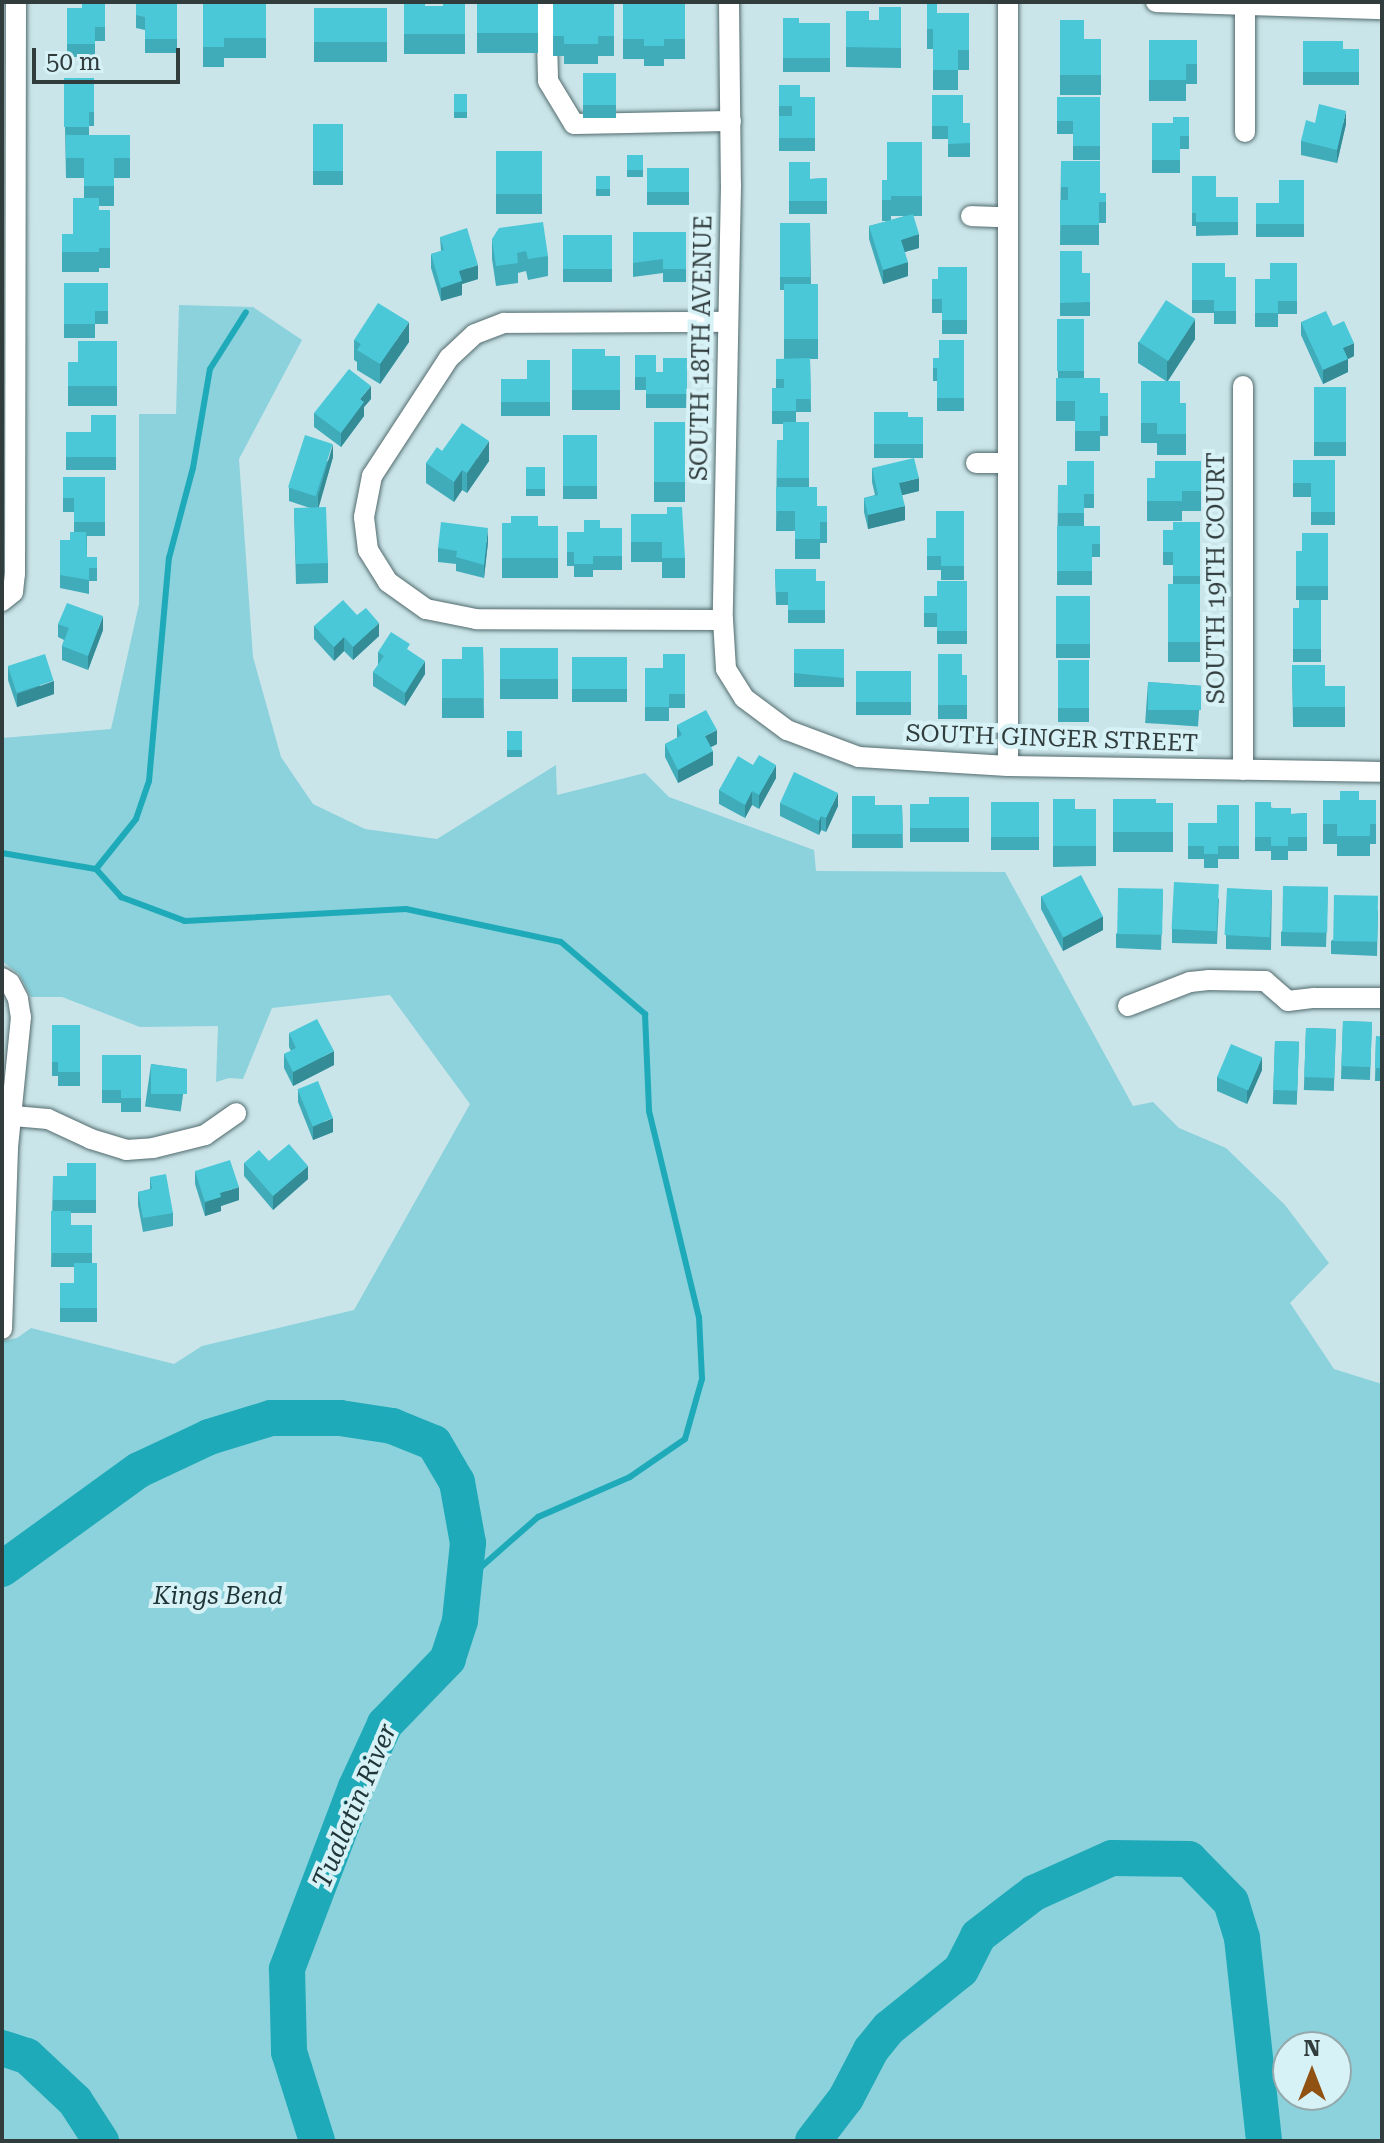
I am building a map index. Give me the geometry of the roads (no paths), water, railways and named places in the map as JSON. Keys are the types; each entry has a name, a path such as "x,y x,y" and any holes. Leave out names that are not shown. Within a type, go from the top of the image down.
{"street":[{"path":"4,601 13,592 15,574 8,263 16,2"},
{"path":"546,2 548,81 574,124 731,121"},
{"name":"SOUTH 18TH AVENUE","path":"729,2 731,121 723,620 726,669 740,692"},
{"path":"1008,2 1008,766"},
{"path":"1156,2 1382,9"},
{"path":"1245,4 1245,132"},
{"path":"971,216 1008,217"},
{"path":"723,620 476,619 426,609 388,582 368,550 364,517 372,476 449,358 475,334 504,323 727,322"},
{"name":"SOUTH 19TH COURT","path":"1243,386 1243,770"},
{"path":"976,463 1007,463"},
{"name":"SOUTH GINGER STREET","path":"740,692 787,730 859,757 1008,766 1382,772"},
{"path":"3,1320 7,1115 21,1017 6,980"},
{"path":"1128,1006 1190,982 1208,980 1265,981 1288,1001 1382,998"},
{"path":"7,1115 48,1119 91,1139 126,1150 153,1148 205,1135 236,1113"}],"waterway":[{"path":"96,869 136,819 149,781 169,558 193,468 210,369 246,312"},
{"path":"2,853 96,869 121,897 185,921 406,909 561,942 645,1014 649,1111 699,1317 702,1379 685,1439 630,1477 538,1517 464,1582"},
{"name":"Tualatin River","path":"2,1569 139,1470 209,1437 271,1418 340,1418 392,1426 434,1443 457,1482 468,1543 460,1621 448,1659 385,1724 356,1787 287,1969 289,2052 317,2141"},
{"name":"Tualatin River","path":"813,2141 846,2098 871,2050 889,2028 961,1970 978,1936 1034,1893 1112,1858 1189,1859 1231,1902 1242,1938 1264,2141"},
{"name":"Tualatin River","path":"2,2048 27,2056 75,2101 101,2141"}],"park label":[{"name":"Kings Bend","path":"218,1597"}]}
